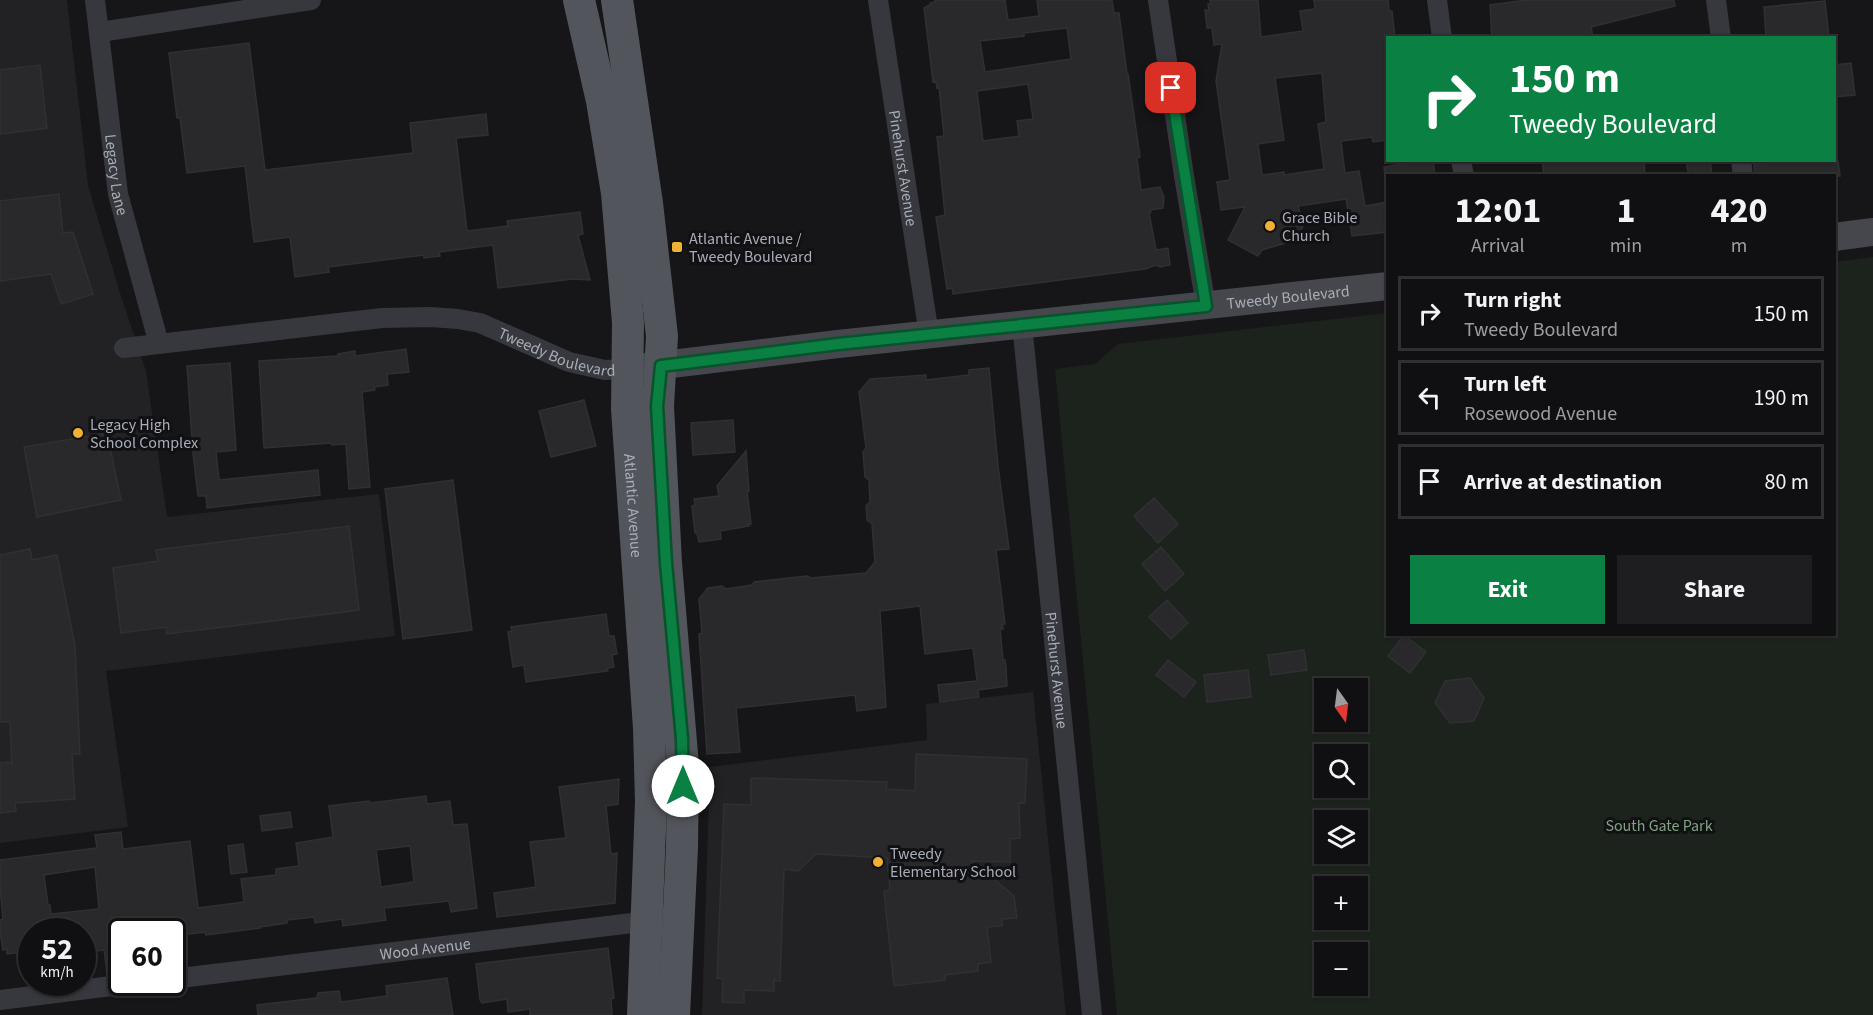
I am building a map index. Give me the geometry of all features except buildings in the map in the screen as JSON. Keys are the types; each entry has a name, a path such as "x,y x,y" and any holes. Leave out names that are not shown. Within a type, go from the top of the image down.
{"main road":[{"name":"Atlantic Avenue","path":"579,0 602,101 617,193 628,323 627,409 649,728 651,802 674,1015"},
{"name":"Atlantic Avenue","path":"617,0 647,203 662,336 657,406 666,563 683,766 682,847 663,919 643,1015"},
{"path":"1836,237 1873,232"},
{"name":"Tweedy Boulevard","path":"627,369 838,344 1386,286"}],"street":[{"name":"Legacy Lane","path":"95,0 118,194 159,344"},
{"path":"100,32 311,0"},
{"name":"Pinehurst Avenue","path":"878,0 929,335"},
{"path":"1158,0 1206,306"},
{"path":"1437,0 1442,36"},
{"path":"1716,0 1721,36"},
{"name":"Tweedy Boulevard","path":"124,348 382,318 440,318 480,323 569,362 605,370 627,369"},
{"name":"Pinehurst Avenue","path":"1022,324 1092,1015"},
{"name":"Wood Avenue","path":"186,977 663,919"},
{"path":"0,1000 108,986"}],"shaded area":[{"name":"Legacy High School Complex","path":"0,0 67,0 88,185 146,371 167,517 379,494 395,636 106,671 128,827 0,843"},
{"name":"Tweedy Elementary School","path":"1033,692 1066,1015 702,1015 710,767 927,740 926,704"}],"green space":[{"name":"South Gate Park","path":"1873,257 1873,1015 1117,1015 1055,369 1095,364 1118,344 1386,313 1386,636 1836,636 1836,262"}],"place":[{"name":"Grace Bible Church","path":"1270,226"},
{"name":"Atlantic Avenue / Tweedy Boulevard","path":"677,247"},
{"name":"Legacy High School Complex","path":"78,433"},
{"name":"Tweedy Elementary School","path":"878,862"}],"route":[{"path":"683,786 682,739 666,563 657,406 661,366 838,344 1206,306 1171,88"}]}
